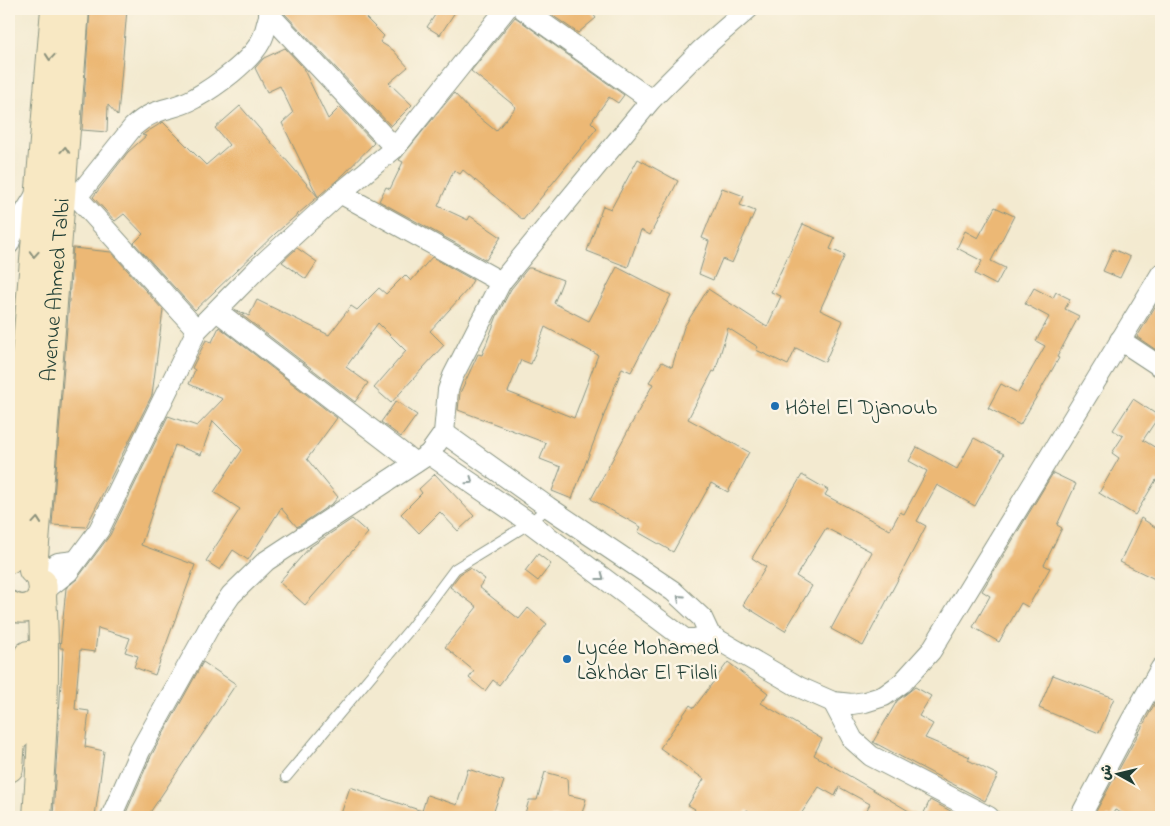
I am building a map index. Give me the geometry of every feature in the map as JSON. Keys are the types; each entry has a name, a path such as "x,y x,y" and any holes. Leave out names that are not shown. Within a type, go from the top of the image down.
{"main road":[{"path":"9,559 13,478 59,193 55,9"},
{"name":"Avenue Ahmed Talbi","path":"30,588 59,193 75,9"},
{"path":"9,768 10,737 18,734 20,721 30,588"},
{"path":"30,588 44,638 42,745 37,817"}],"street":[{"path":"30,588 68,572 99,530 197,330 259,267 340,193 395,148 506,9"},
{"path":"523,9 651,100"},
{"path":"111,817 140,751 211,624 231,595 266,561 422,459 444,433 451,383 501,282 651,100 701,50 748,9"},
{"path":"9,244 16,226 28,210 59,193 143,118 152,112 194,99 240,65 261,42 271,12 395,148"},
{"path":"59,193 197,330"},
{"path":"340,193 501,282"},
{"path":"444,433 548,507 673,591 702,618 710,635 799,687 833,702 852,704 884,696 902,683 931,651 1161,274"},
{"path":"217,311 422,459 530,523 685,639 695,639 710,635"},
{"path":"1120,340 1161,367"},
{"path":"1080,817 1130,720 1161,668"},
{"path":"833,702 853,740 871,756 989,817"}],"lane":[{"path":"286,777 410,629 455,569 530,523 548,507"}],"building":[{"path":"90,9 127,9 118,116 108,105 107,132 82,130"},
{"path":"285,9 372,9 366,18 384,36 380,42 393,50 408,67 389,83 412,105 391,126 284,13"},
{"path":"439,9 457,9 440,35 427,27"},
{"path":"543,9 589,9 596,18 578,33"},
{"path":"515,17 624,95 618,103 609,97 591,122 597,128 523,220 463,170 460,174 454,170 438,206 468,220 470,216 501,237 486,260 379,201 386,187 390,189 403,162 399,160 454,93 470,110 496,131 516,107 471,71"},
{"path":"285,48 302,66 328,119 340,107 374,143 343,175 318,197 282,123 293,113 280,86 267,92 255,68 264,58"},
{"path":"240,106 318,197 276,233 195,310 134,243 143,234 124,214 115,221 93,197 128,152 146,136 142,135 163,122 206,165 229,145 215,128"},
{"path":"638,159 678,181 650,235 641,230 628,267 587,251 603,206 611,209"},
{"path":"722,188 744,196 740,205 755,211 732,263 722,259 713,280 699,274 709,241 702,238"},
{"path":"995,207 1014,216 991,261 1005,268 996,285 975,274 982,261 957,248 965,231 978,238"},
{"path":"803,224 835,238 830,249 845,255 820,310 843,321 825,362 796,348 788,365 756,350 758,347 728,328 715,372 713,371 688,419 749,452 728,492 711,483 673,552 638,532 641,527 591,499 653,384 649,382 662,362 672,367 684,327 708,289 767,327 781,296 771,292"},
{"path":"73,248 111,252 163,310 152,395 86,527 52,525"},
{"path":"297,248 317,262 306,279 282,262"},
{"path":"1113,249 1130,257 1120,278 1103,271"},
{"path":"432,257 473,280 468,289 430,331 444,345 391,403 374,388 406,351 378,323 346,367 368,383 355,402 234,309 249,316 257,300 329,335 351,306 357,310 379,288 386,294 405,275 411,281"},
{"path":"617,267 671,295 631,372 622,368 572,499 552,491 561,467 540,459 546,443 458,410 460,393 478,354 482,355 497,316 511,289 528,268 563,280 554,303 589,321","holes":["545,327 598,355 574,418 508,392 521,360 531,364"]},
{"path":"1034,288 1053,298 1056,292 1070,299 1065,309 1079,316 1057,357 1059,358 1020,425 988,408 1001,384 1018,393 1045,346 1036,341 1049,317 1025,304"},
{"path":"1159,300 1161,301 1161,342 1156,350 1137,337"},
{"path":"219,327 337,418 307,459 338,497 333,503 297,527 281,508 248,560 233,550 220,570 206,561 240,509 214,492 242,450 213,421 201,455 175,445 141,545 195,565 155,675 134,667 138,656 125,652 130,638 98,628 95,652 80,650 75,709 89,711 85,747 104,751 95,816 80,814 79,817 53,817 63,648 60,648 66,588 77,579 110,535 168,416 197,426 223,399 189,384 195,370 192,368 206,340 212,342"},
{"path":"1133,399 1159,416 1143,440 1161,451 1161,483 1156,480 1135,515 1099,493 1119,458 1112,453 1123,436 1113,430"},
{"path":"396,401 417,415 401,437 381,422"},
{"path":"974,438 1004,454 975,506 937,485 917,521 926,526 863,646 831,629 872,552 826,528 796,576 812,586 785,631 743,605 766,567 752,558 802,475 828,490 825,495 890,530 900,512 904,514 927,471 909,461 917,447 957,469"},
{"path":"1053,473 1076,484 1057,525 1062,528 1044,565 1050,568 1028,607 1021,603 999,642 973,627 990,596 982,591"},
{"path":"435,474 474,516 458,531 440,512 419,533 401,514 422,493 419,489"},
{"path":"1141,518 1161,531 1161,582 1120,562"},
{"path":"352,519 368,533 305,605 279,582 310,547"},
{"path":"538,554 551,564 538,581 525,571"},
{"path":"470,568 485,579 479,587 519,619 528,608 547,624 499,685 493,680 485,691 469,678 474,671 445,647 477,607 450,587 460,574"},
{"path":"203,662 236,684 147,817 128,817 125,815 151,756"},
{"path":"728,662 768,693 761,703 822,739 814,755 919,817 863,817 870,804 839,787 835,796 819,787 799,817 758,817 747,810 743,817 690,817 695,809 688,805 704,779 660,748 690,705 694,708"},
{"path":"1053,675 1114,698 1099,733 1039,708"},
{"path":"915,687 931,696 919,716 933,724 925,738 970,757 968,760 998,775 985,801 873,742 897,701"},
{"path":"1161,692 1161,817 1130,817 1115,810 1111,817 1093,817"},
{"path":"468,769 504,781 492,817 340,817 350,787 422,811 427,795 457,805"},
{"path":"545,772 567,778 568,795 586,799 581,817 524,817 529,800 537,800"},
{"path":"930,800 956,814 955,817 922,817"}],"place":[{"name":"Hôtel El Djanoub","path":"775,406"},
{"name":"Lycée Mohamed Lakhdar El Filali","path":"567,659"}]}
